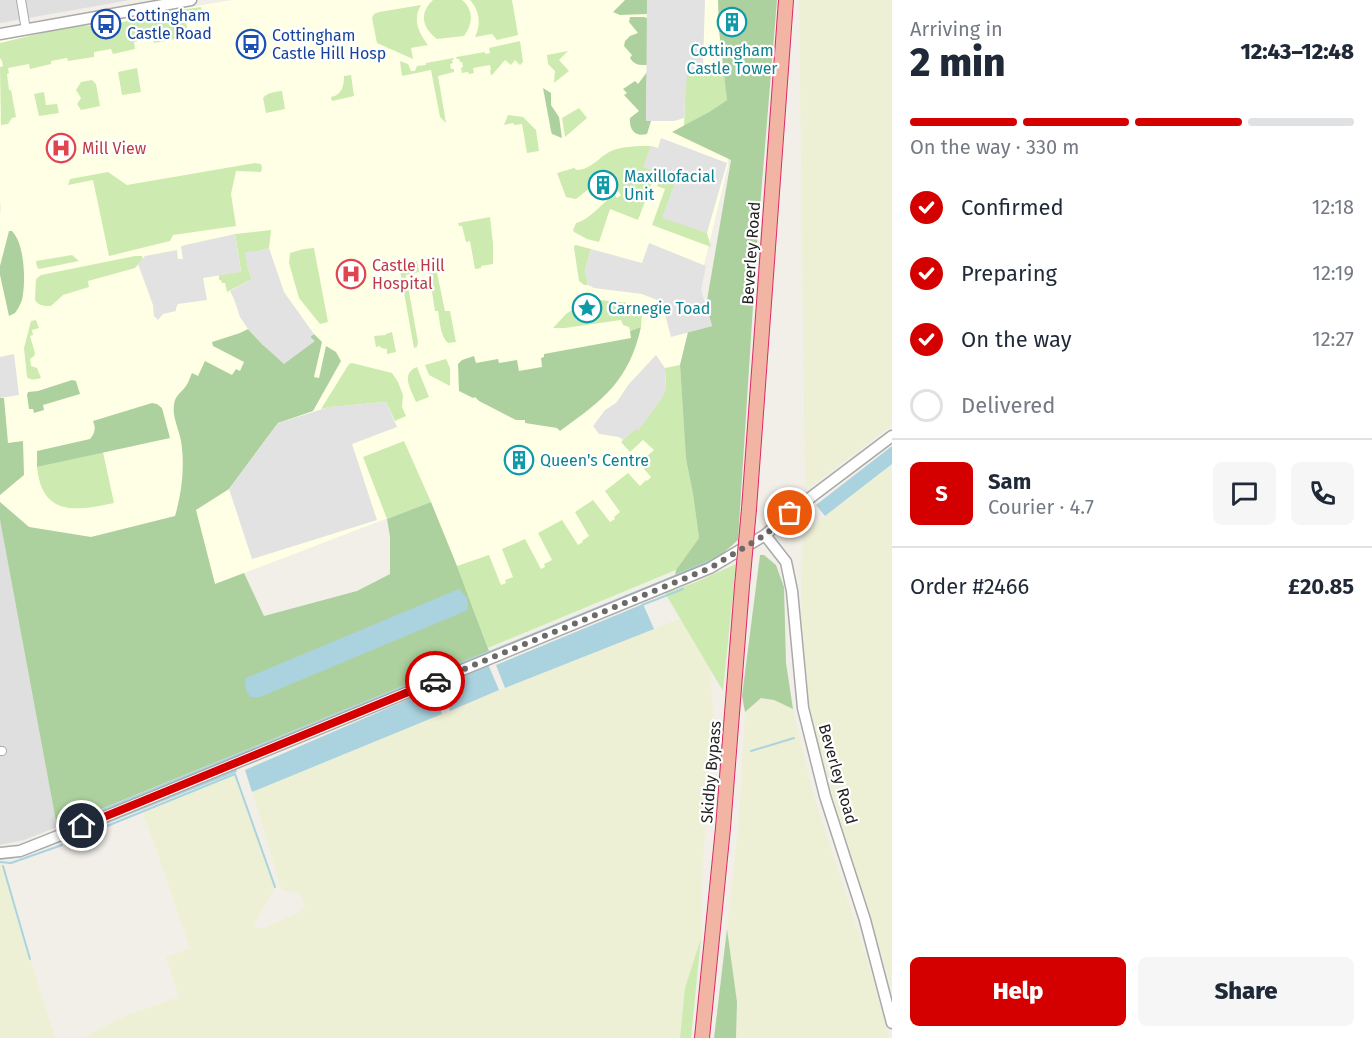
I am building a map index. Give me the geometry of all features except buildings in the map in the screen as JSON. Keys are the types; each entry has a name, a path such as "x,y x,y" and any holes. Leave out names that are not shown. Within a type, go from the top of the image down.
{"highway":[{"name":"Beverley Road","path":"749,509 786,0"},
{"name":"Skidby Bypass","path":"702,1038 725,807 749,509"}],"street":[{"path":"21,0 26,30"},
{"path":"0,34 191,0"},
{"path":"0,853 20,851 74,830 710,568 765,535 790,513 892,436"},
{"name":"Beverley Road","path":"765,535 786,562 792,591 803,708 825,796 865,920 892,1023"}],"shaded area":[{"path":"0,0 130,0 0,23"},
{"name":"Castle Hill Hospital","path":"232,0 718,0 728,165 680,365 676,570 488,648 430,502 215,584 196,511 91,537 29,527 0,502 0,40"},
{"path":"647,0 705,0 703,67 698,68 698,73 687,73 684,118 674,121 646,121"},
{"path":"799,0 892,0 892,425 805,491"},
{"path":"661,138 727,163 707,233 662,218 677,178 643,167 651,146 658,148"},
{"path":"235,234 241,272 203,278 207,300 178,304 176,311 163,314 158,320 154,316 153,305 138,264 145,256 177,250 178,259 183,259 181,246"},
{"path":"649,243 706,266 701,290 712,326 671,337 664,310 657,300 642,294 594,288 588,285 585,270 591,249 642,263"},
{"path":"269,248 284,292 314,334 310,337 315,341 284,364 248,329 240,317 230,291 252,279 245,252"},
{"path":"14,354 19,395 0,398 0,357"},
{"path":"656,355 665,368 666,390 662,398 638,431 636,429 623,440 619,437 599,434 593,426 605,410 616,403 629,384"},
{"path":"386,402 397,427 352,444 377,520 252,559 229,489 278,423 329,407"},
{"path":"892,464 892,989 817,747 808,697 801,618 801,574 803,535"},
{"path":"0,520 57,827 24,840 0,845"},
{"path":"681,618 710,668 713,707 702,881 701,938 685,988 680,1038 83,1038 127,1015 179,997 166,957 190,948 143,812 235,774 275,887 253,927 264,928 305,907 300,892 282,891 252,792"},
{"path":"761,698 774,700 793,709 812,790 876,987 889,1038 736,1038 737,1002 727,929 739,818 745,712"},
{"path":"0,862 2,862 56,1038 0,1038"}],"green space":[{"path":"433,0 462,0 466,4 471,17 464,36 437,39 432,35 425,25 424,15"},
{"path":"470,0 512,0 518,35 497,40 492,34 475,37 479,18"},
{"path":"625,0 647,0 647,14 620,15 613,12"},
{"path":"718,0 777,0 757,244 738,540 719,557 675,576 676,570 699,538 686,459 680,365 688,332 712,326 706,306 731,160 672,132 727,100"},
{"path":"421,5 417,21 428,45 411,48 413,59 377,43 372,18 374,14"},
{"path":"201,7 203,19 186,22 188,33 175,36 175,39 154,43 153,38 134,42 135,49 113,54 111,49 94,52 94,57 51,61 51,64 30,69 29,64 8,68 9,90 11,90 16,117 12,118 8,124 1,125 0,67 3,66 0,58 0,43 71,26 112,25 137,16"},
{"path":"630,17 647,18 647,65 633,62 630,58 632,55 624,46 630,36 638,33 629,22"},
{"path":"520,41 523,62 520,65 515,60 511,65 505,60 492,75 490,65 473,68 474,73 462,73 462,62 456,57 490,53 489,48"},
{"path":"568,51 559,60 569,71 554,83 555,71 548,64 547,55"},
{"path":"454,58 453,63 450,64 454,72 438,76 446,123 440,117 431,70 402,76 400,61 408,64 411,71 415,71 417,66 426,65 426,63"},
{"path":"706,67 707,75 724,70 727,100 684,126 686,73"},
{"path":"137,68 141,92 122,95 118,72"},
{"path":"647,72 646,120 651,121 647,134 639,134 632,129 630,118 639,111 624,95 627,93 623,89 635,81 638,84"},
{"path":"351,75 354,96 332,101 331,97 342,90 344,76"},
{"path":"92,80 96,84 100,106 81,110 77,104 81,98 76,90 81,82"},
{"path":"543,88 551,93 551,105 559,117 562,138 552,134"},
{"path":"282,91 285,109 266,113 263,98 269,93"},
{"path":"44,92 46,105 57,104 59,113 39,116 34,94"},
{"path":"579,108 587,118 565,137 562,118"},
{"path":"508,115 523,117 536,130 539,151 527,153 522,124 504,125"},
{"path":"651,146 644,167 677,178 663,217 707,233 711,247 652,225 665,189 657,186 659,182 653,180 638,220 610,209 599,242 574,232 576,223 591,215 614,194 617,198 621,195 605,176 576,199 566,197 557,173 587,167 616,149"},
{"path":"255,163 261,164 261,172 236,171 231,194 236,226 173,235 170,241 109,256 93,180 68,185 70,179 108,172 127,185"},
{"path":"490,217 493,264 475,269 470,241 466,242 462,226 458,223"},
{"path":"271,230 269,248 259,251 247,265 252,279 227,292 225,283 219,280 219,275 241,271 235,234"},
{"path":"9,231 12,231 20,245 24,284 19,307 9,316 0,266"},
{"path":"576,245 591,249 585,270 588,285 579,281 574,248"},
{"path":"314,248 328,322 320,324 299,298 289,263 290,253"},
{"path":"72,255 79,261 39,269 37,267 36,261"},
{"path":"142,256 143,259 135,268 88,281 89,287 63,295 51,306 40,305 35,300 36,279 41,275"},
{"path":"417,261 419,272 406,275 418,342 417,347 414,348 399,265"},
{"path":"436,268 445,311 450,311 456,342 448,343 445,340 438,311 435,311 429,273 431,269"},
{"path":"590,299 645,306 642,312 641,327 630,331 621,320 553,328 566,314 572,310 581,309"},
{"path":"36,320 39,328 32,330 33,335 30,336 35,353 30,359 31,366 37,368 41,378 32,379 27,377 24,348 31,321"},
{"path":"641,327 629,362 612,388 560,431 557,428 525,423 525,420 516,420 475,397 459,391 458,364 462,360 474,356 476,363 498,359 499,363 517,360 519,371 542,367 541,358 544,354 631,338 630,331"},
{"path":"248,329 263,345 314,341 310,337 314,334 322,342 314,377 319,378 326,346 336,352 341,361 313,411 278,423 229,489 196,510 215,584 244,573 264,616 357,591 390,574 390,537 387,519 431,502 489,651 57,827 0,520 0,502 29,527 91,537 175,516 183,469 181,441 174,414 176,399 192,373 198,376 205,361 232,375 236,369 240,371 244,362 213,346 212,342"},
{"path":"392,332 396,352 387,354 387,349 376,347 374,336"},
{"path":"446,359 450,368 450,386 429,375 425,365"},
{"path":"349,364 392,373 403,395 402,407 406,416 395,421 386,402 321,409"},
{"path":"680,365 686,459 699,538 676,570 488,648 457,566 489,555 501,585 506,583 505,580 513,577 502,549 525,539 541,569 545,567 544,564 552,560 538,533 562,520 578,545 583,542 589,536 575,512 593,500 610,522 615,519 614,517 620,512 605,491 628,473 640,486 647,481 651,477 639,463 654,450 643,440 630,452 621,442 636,428 666,390 665,368"},
{"path":"417,367 429,397 416,402 408,378 412,370"},
{"path":"72,380 76,381 80,394 43,405 44,410 34,413 33,409 29,409 28,392"},
{"path":"0,398 4,398 8,443 23,441 24,475 0,495"},
{"path":"152,403 162,408 170,438 37,467 37,451 90,439 94,430 93,421"},
{"path":"404,441 431,502 387,519 363,457"},
{"path":"103,452 114,503 87,508 63,507 46,495 40,483 37,467"},
{"path":"760,555 764,555 776,565 784,587 786,663 793,709 774,700 761,698 745,712 742,696"},
{"path":"736,564 723,691 665,593"},
{"path":"727,929 737,1002 736,1038 714,1038"},
{"path":"701,938 691,1038 680,1038 685,988"}],"water":[{"path":"892,446 892,464 825,516 816,505"},
{"path":"459,589 467,598 468,610 260,697 250,697 245,687 246,678"},
{"path":"643,604 654,629 505,688 496,665"},
{"path":"488,664 499,690 450,711 440,684"},
{"path":"432,689 442,714 252,792 245,770"}],"waterway":[{"path":"676,575 715,559"},
{"path":"90,815 675,576"},
{"path":"642,605 683,589"},
{"path":"751,751 794,738"},
{"path":"40,849 236,771"},
{"path":"70,841 235,774 275,887"},
{"path":"69,825 91,816"},
{"path":"0,862 11,863 62,845"},
{"path":"0,859 15,857"},
{"path":"3,866 30,959"}],"way so far":[{"path":"435,681 710,568 765,535 790,513"}],"place":[{"name":"Cottingham Castle Tower","path":"732,22"},
{"name":"Cottingham Castle Road","path":"106,24"},
{"name":"Cottingham Castle Hill Hosp","path":"251,44"},
{"name":"Mill View","path":"61,148"},
{"name":"Maxillofacial Unit","path":"603,185"},
{"name":"Castle Hill Hospital","path":"351,274"},
{"name":"Carnegie Toad","path":"587,308"},
{"name":"Queen's Centre","path":"519,460"}],"route":[{"path":"82,826 435,681"}]}
